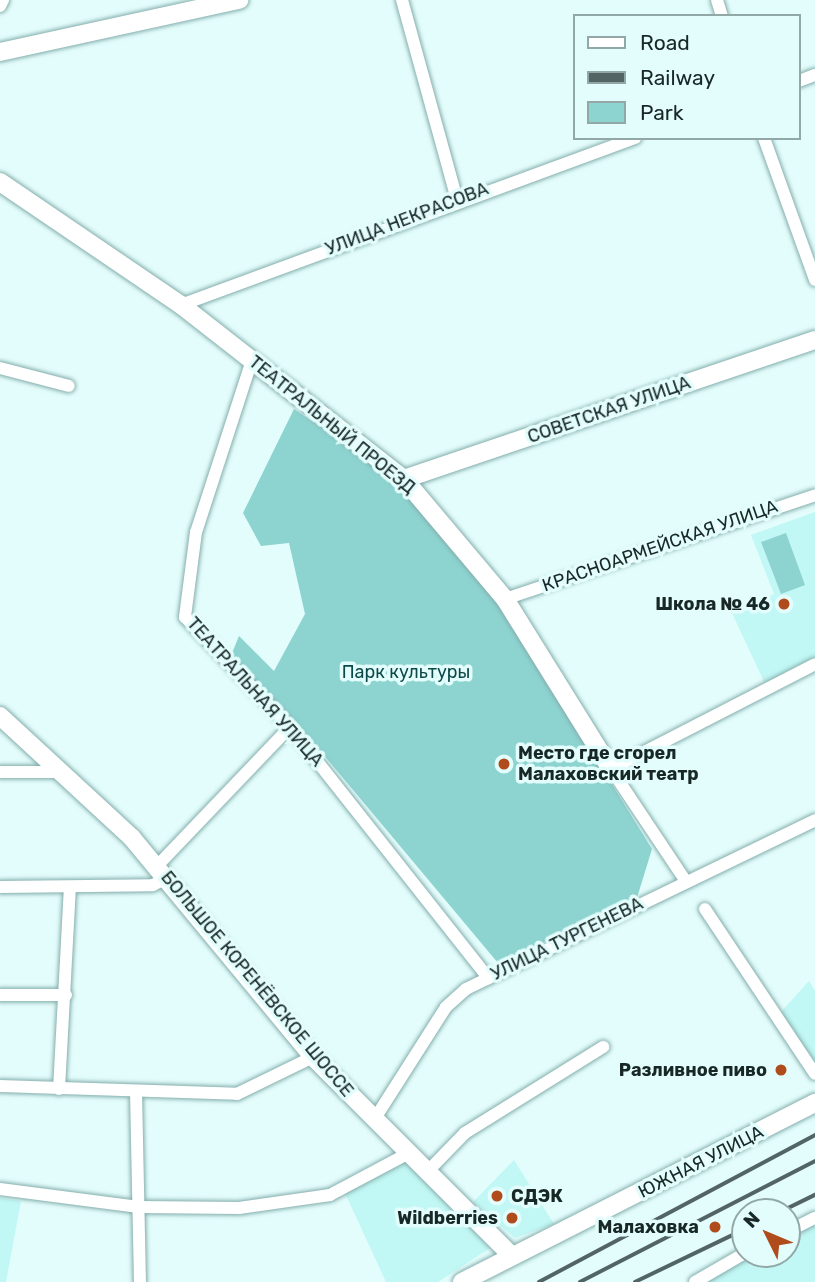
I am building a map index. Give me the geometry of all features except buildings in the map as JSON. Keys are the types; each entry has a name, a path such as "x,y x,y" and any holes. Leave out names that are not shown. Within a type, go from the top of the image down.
{"street":[{"path":"0,6 3,0"},
{"path":"0,52 239,0"},
{"path":"402,0 457,199"},
{"name":"УЛИЦА НЕКРАСОВА","path":"181,305 457,199 629,140"},
{"path":"765,140 815,280"},
{"name":"ТЕАТРАЛЬНЫЙ ПРОЕЗД","path":"0,181 181,305 404,479 505,600 611,769 685,880"},
{"name":"СОВЕТСКАЯ УЛИЦА","path":"404,479 815,340"},
{"name":"ТЕАТРАЛЬНАЯ УЛИЦА","path":"251,360 197,532 183,601 185,617 290,727 488,978"},
{"path":"0,368 69,386"},
{"name":"КРАСНОАРМЕЙСКАЯ УЛИЦА","path":"505,600 815,495"},
{"path":"611,769 815,664"},
{"name":"БОЛЬШОЕ КОРЕНЁВСКОЕ ШОССЕ","path":"0,716 163,871 313,1057 374,1121 511,1255"},
{"path":"0,887 153,885 290,727"},
{"path":"0,772 57,772"},
{"name":"УЛИЦА ТУРГЕНЕВА","path":"374,1121 446,1007 488,978 685,880 815,820"},
{"path":"59,1089 70,888"},
{"path":"705,909 815,1074"},
{"path":"0,995 66,995"},
{"path":"428,1171 465,1133 603,1047"},
{"path":"0,1086 237,1094 313,1057"},
{"path":"136,1092 140,1282"},
{"name":"ЮЖНАЯ УЛИЦА","path":"462,1282 815,1103"},
{"path":"0,1189 139,1207 239,1208 330,1195 409,1153"},
{"path":"695,1282 731,1261"}],"shaded area":[{"name":"Школа № 46","path":"815,512 815,661 765,684 732,613 774,594 751,535"},
{"path":"809,981 815,991 815,1064 780,1013"},
{"path":"405,1160 490,1248 438,1282 386,1282 345,1193"},
{"path":"514,1160 554,1224 515,1238 473,1202"},
{"path":"0,1198 21,1201 6,1282 0,1282"},
{"path":"815,1222 815,1282 698,1282 731,1264 731,1268 801,1268 801,1229"}],"green space":[{"name":"Парк культуры","path":"294,409 384,470 443,526 503,609 652,849 636,901 498,963 307,735 230,658 239,636 274,671 305,614 289,543 261,546 243,513"},
{"path":"786,533 805,585 781,594 761,542"}],"railway":[{"path":"539,1282 815,1135"},
{"path":"580,1282 815,1161"},
{"path":"801,1202 815,1195"},
{"path":"635,1282 731,1236"}],"place":[{"name":"Школа № 46","path":"784,604"},
{"name":"Место где сгорел Малаховский театр","path":"504,764"},
{"name":"Разливное пиво","path":"781,1070"},
{"name":"СДЭК","path":"497,1196"},
{"name":"Wildberries","path":"512,1218"},
{"name":"Малаховка","path":"715,1227"}]}
